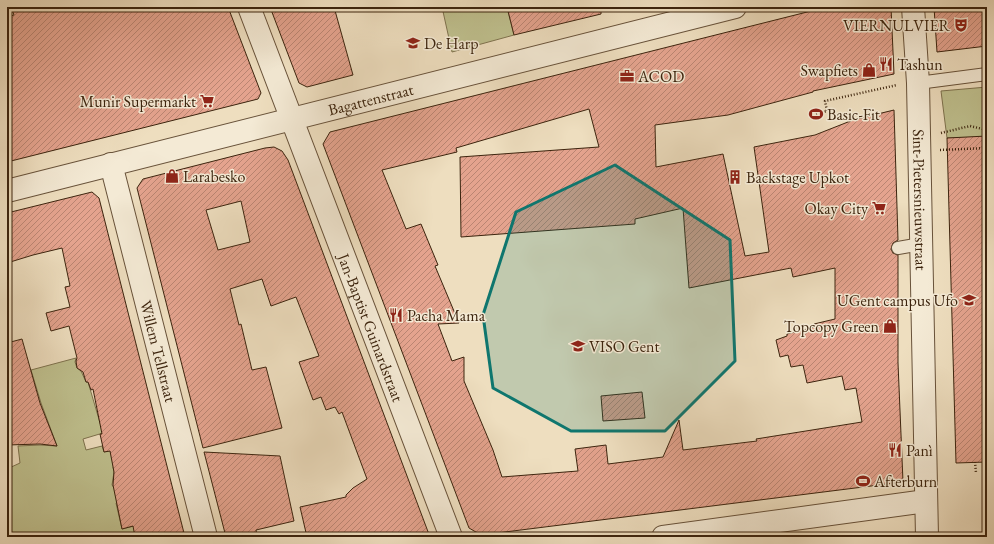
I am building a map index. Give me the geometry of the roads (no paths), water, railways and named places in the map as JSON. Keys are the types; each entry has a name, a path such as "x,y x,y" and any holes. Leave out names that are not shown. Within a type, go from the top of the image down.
{"street":[{"name":"Jan-Baptist Guinardstraat","path":"249,7 451,537"},
{"name":"Bagattenstraat","path":"7,191 735,7"},
{"name":"Sint-Pietersnieuwstraat","path":"913,7 918,83 927,537"},
{"name":"Willem Tellstraat","path":"111,164 206,537"},
{"path":"664,537 709,534 926,501"}],"lane":[{"path":"918,83 987,74"},
{"path":"898,248 921,244"}],"place":[{"name":"VIERNULVIER","path":"961,25"},
{"name":"De Harp","path":"413,43"},
{"name":"Tashun","path":"886,64"},
{"name":"Swapfiets","path":"869,70"},
{"name":"ACOD","path":"627,76"},
{"name":"Munir Supermarkt","path":"207,101"},
{"name":"Basic-Fit","path":"816,114"},
{"name":"Larabesko","path":"172,176"},
{"name":"Backstage Upkot","path":"735,177"},
{"name":"Okay City","path":"879,208"},
{"name":"UGent campus Ufo","path":"969,300"},
{"name":"Pacha Mama","path":"396,315"},
{"name":"Topcopy Green","path":"890,326"},
{"name":"VISO Gent","path":"578,346"},
{"name":"Panì","path":"895,450"},
{"name":"Afterburn","path":"863,481"}]}
